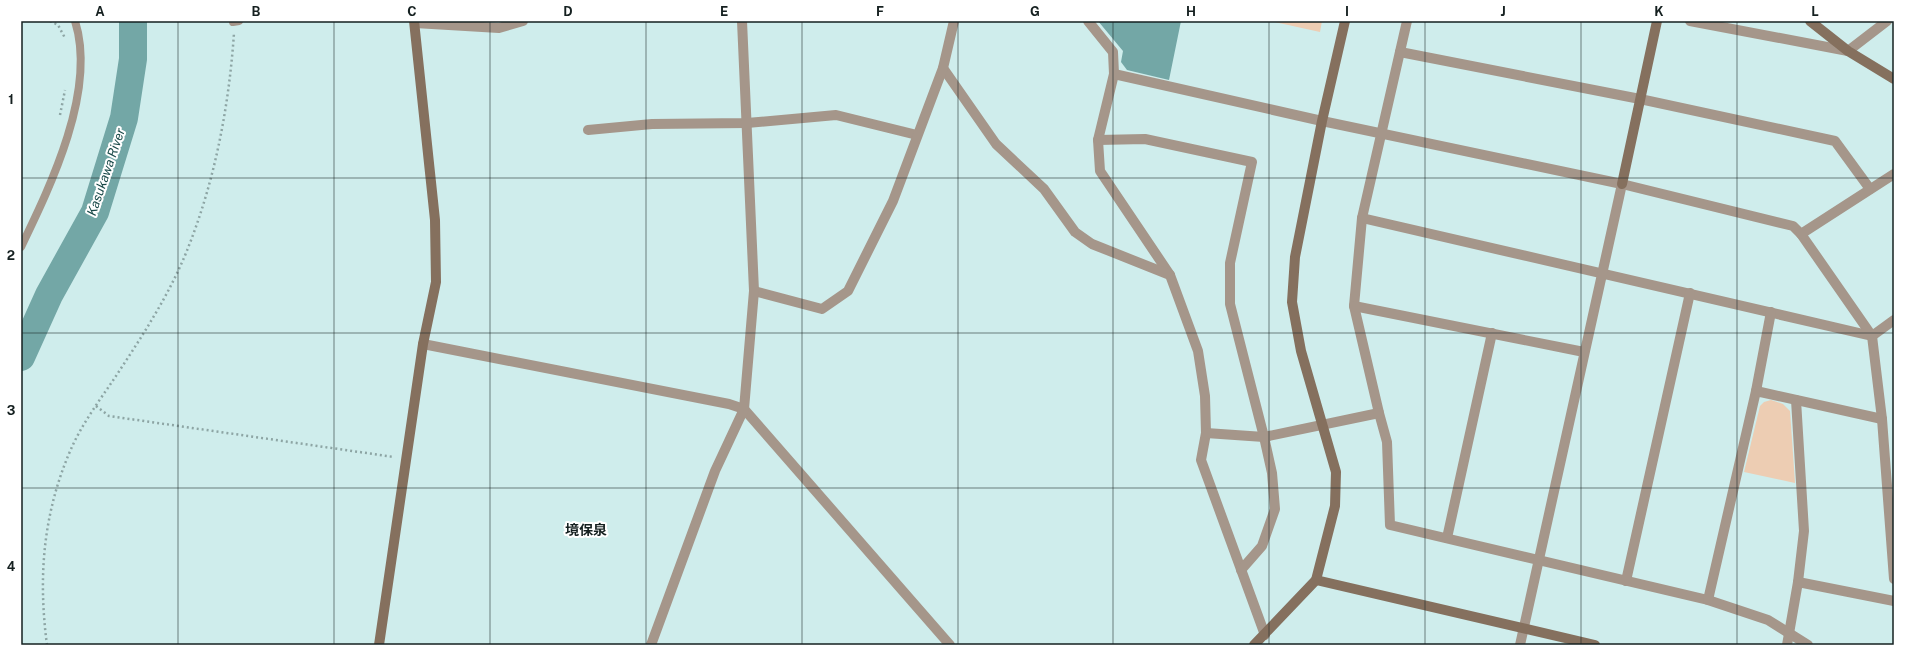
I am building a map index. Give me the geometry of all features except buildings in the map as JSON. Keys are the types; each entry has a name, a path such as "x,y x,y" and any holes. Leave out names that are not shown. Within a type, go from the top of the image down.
{"street":[{"path":"379,645 424,344 436,282 435,220 415,22 500,28 523,21"},
{"path":"651,645 715,471 744,409 752,334 754,291 742,21"},
{"path":"754,291 822,309 848,291 893,201 943,68 954,21"},
{"path":"1088,21 1113,52 1114,74 1098,140 1100,171 1170,275 1198,351 1205,396 1206,434 1202,460 1265,635"},
{"path":"1254,645 1316,580 1335,506 1336,472 1301,351 1292,302 1295,257 1322,121 1345,21"},
{"path":"1407,21 1362,218 1354,306 1387,442 1390,525 1708,600 1768,620 1790,632 1808,645"},
{"path":"1520,645 1657,21"},
{"path":"1690,21 1848,51 1887,21"},
{"path":"1810,21 1848,51 1894,80"},
{"path":"1400,52 1640,99 1835,141 1870,190"},
{"path":"943,68 996,144 1044,189 1075,232 1092,244 1170,275"},
{"path":"1114,74 1382,134 1622,184 1793,226 1801,234 1872,336 1890,480 1894,579"},
{"path":"588,130 652,124 747,123 836,115 917,135"},
{"path":"1098,140 1145,139 1252,162 1230,263 1230,304 1272,473 1274,509 1262,546 1242,570"},
{"path":"1801,234 1894,174"},
{"path":"1362,218 1602,272 1872,336 1894,320"},
{"path":"1626,581 1690,293"},
{"path":"1354,306 1584,352"},
{"path":"1708,600 1756,390 1771,312"},
{"path":"1447,538 1492,333"},
{"path":"424,344 721,402 744,409 950,645"},
{"path":"1756,390 1882,419"},
{"path":"1787,645 1798,582 1804,531 1796,400"},
{"path":"1206,434 1264,437 1379,414"},
{"path":"1316,580 1595,645"},
{"path":"1798,582 1894,601"}],"lane":[{"path":"21,247 51,179 73,121 81,60 79,34 75,21"}],"path":[{"path":"50,21 58,26 67,41"},
{"path":"47,645 43,612 42,570 45,533 57,489 71,448 96,406 153,320 188,248 214,168 232,63 236,22"},
{"path":"59,118 66,83"},
{"path":"96,406 109,416 406,459"}],"shaded area":[{"path":"1270,21 1322,21 1320,32"},
{"path":"1771,400 1783,404 1790,411 1795,483 1744,472 1760,406 1764,402"}],"water":[{"path":"1098,21 1181,21 1169,80 1127,70 1121,62 1123,51"}],"waterway":[{"name":"Kasukawa River","path":"21,357 49,295 95,212 124,118 133,59 133,21"}],"district":[{"name":"境保泉","path":"586,530"}]}
